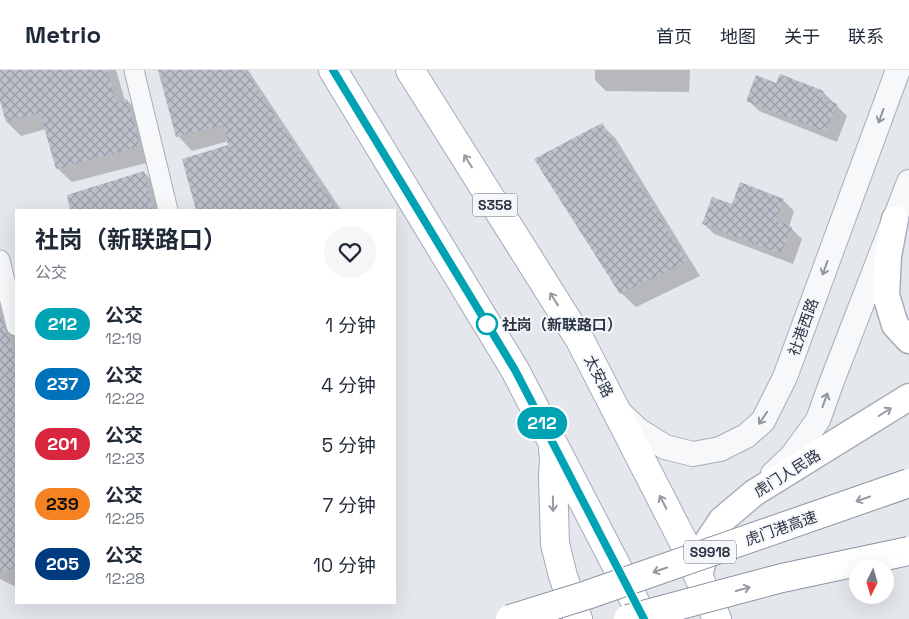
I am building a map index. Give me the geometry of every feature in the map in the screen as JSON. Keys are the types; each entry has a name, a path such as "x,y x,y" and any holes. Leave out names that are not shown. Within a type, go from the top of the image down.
{"main road":[{"path":"333,70 515,370 644,619"},
{"name":"太安路","path":"410,70 580,340 684,543 717,619"},
{"path":"894,219 888,256 886,295 895,325 909,340"},
{"name":"虎门人民路","path":"699,578 708,541 722,520 754,493 909,397"},
{"path":"550,439 554,456 555,544 563,576 578,619"},
{"name":"虎门港高速","path":"510,619 587,595 909,484"},
{"path":"628,619 782,578 909,551"}],"street":[{"path":"134,70 168,209"},
{"name":"社港西路","path":"615,408 638,430 665,447 692,454 720,449 746,436 763,421 785,377 898,70"},
{"path":"754,493 792,456 818,420 909,182"},
{"path":"0,260 15,322"}],"building":[{"path":"0,70 107,70 116,102 127,99 141,146 56,169 40,113 6,122 0,101"},
{"path":"158,70 245,70 336,209 196,209 182,159 228,145 223,125 176,137"},
{"path":"780,74 824,91 821,97 837,104 826,132 746,101 756,75 776,83"},
{"path":"602,123 687,261 620,294 534,159"},
{"path":"144,171 153,209 70,209 67,195"},
{"path":"740,182 784,199 776,220 792,227 781,254 702,224 712,197 732,204"},
{"path":"0,317 2,317 15,358 15,568 0,572"}],"bus line":[{"name":"212","path":"333,70 515,370 644,619"}],"place":[{"name":"社岗（新联路口）","path":"487,324"}]}
